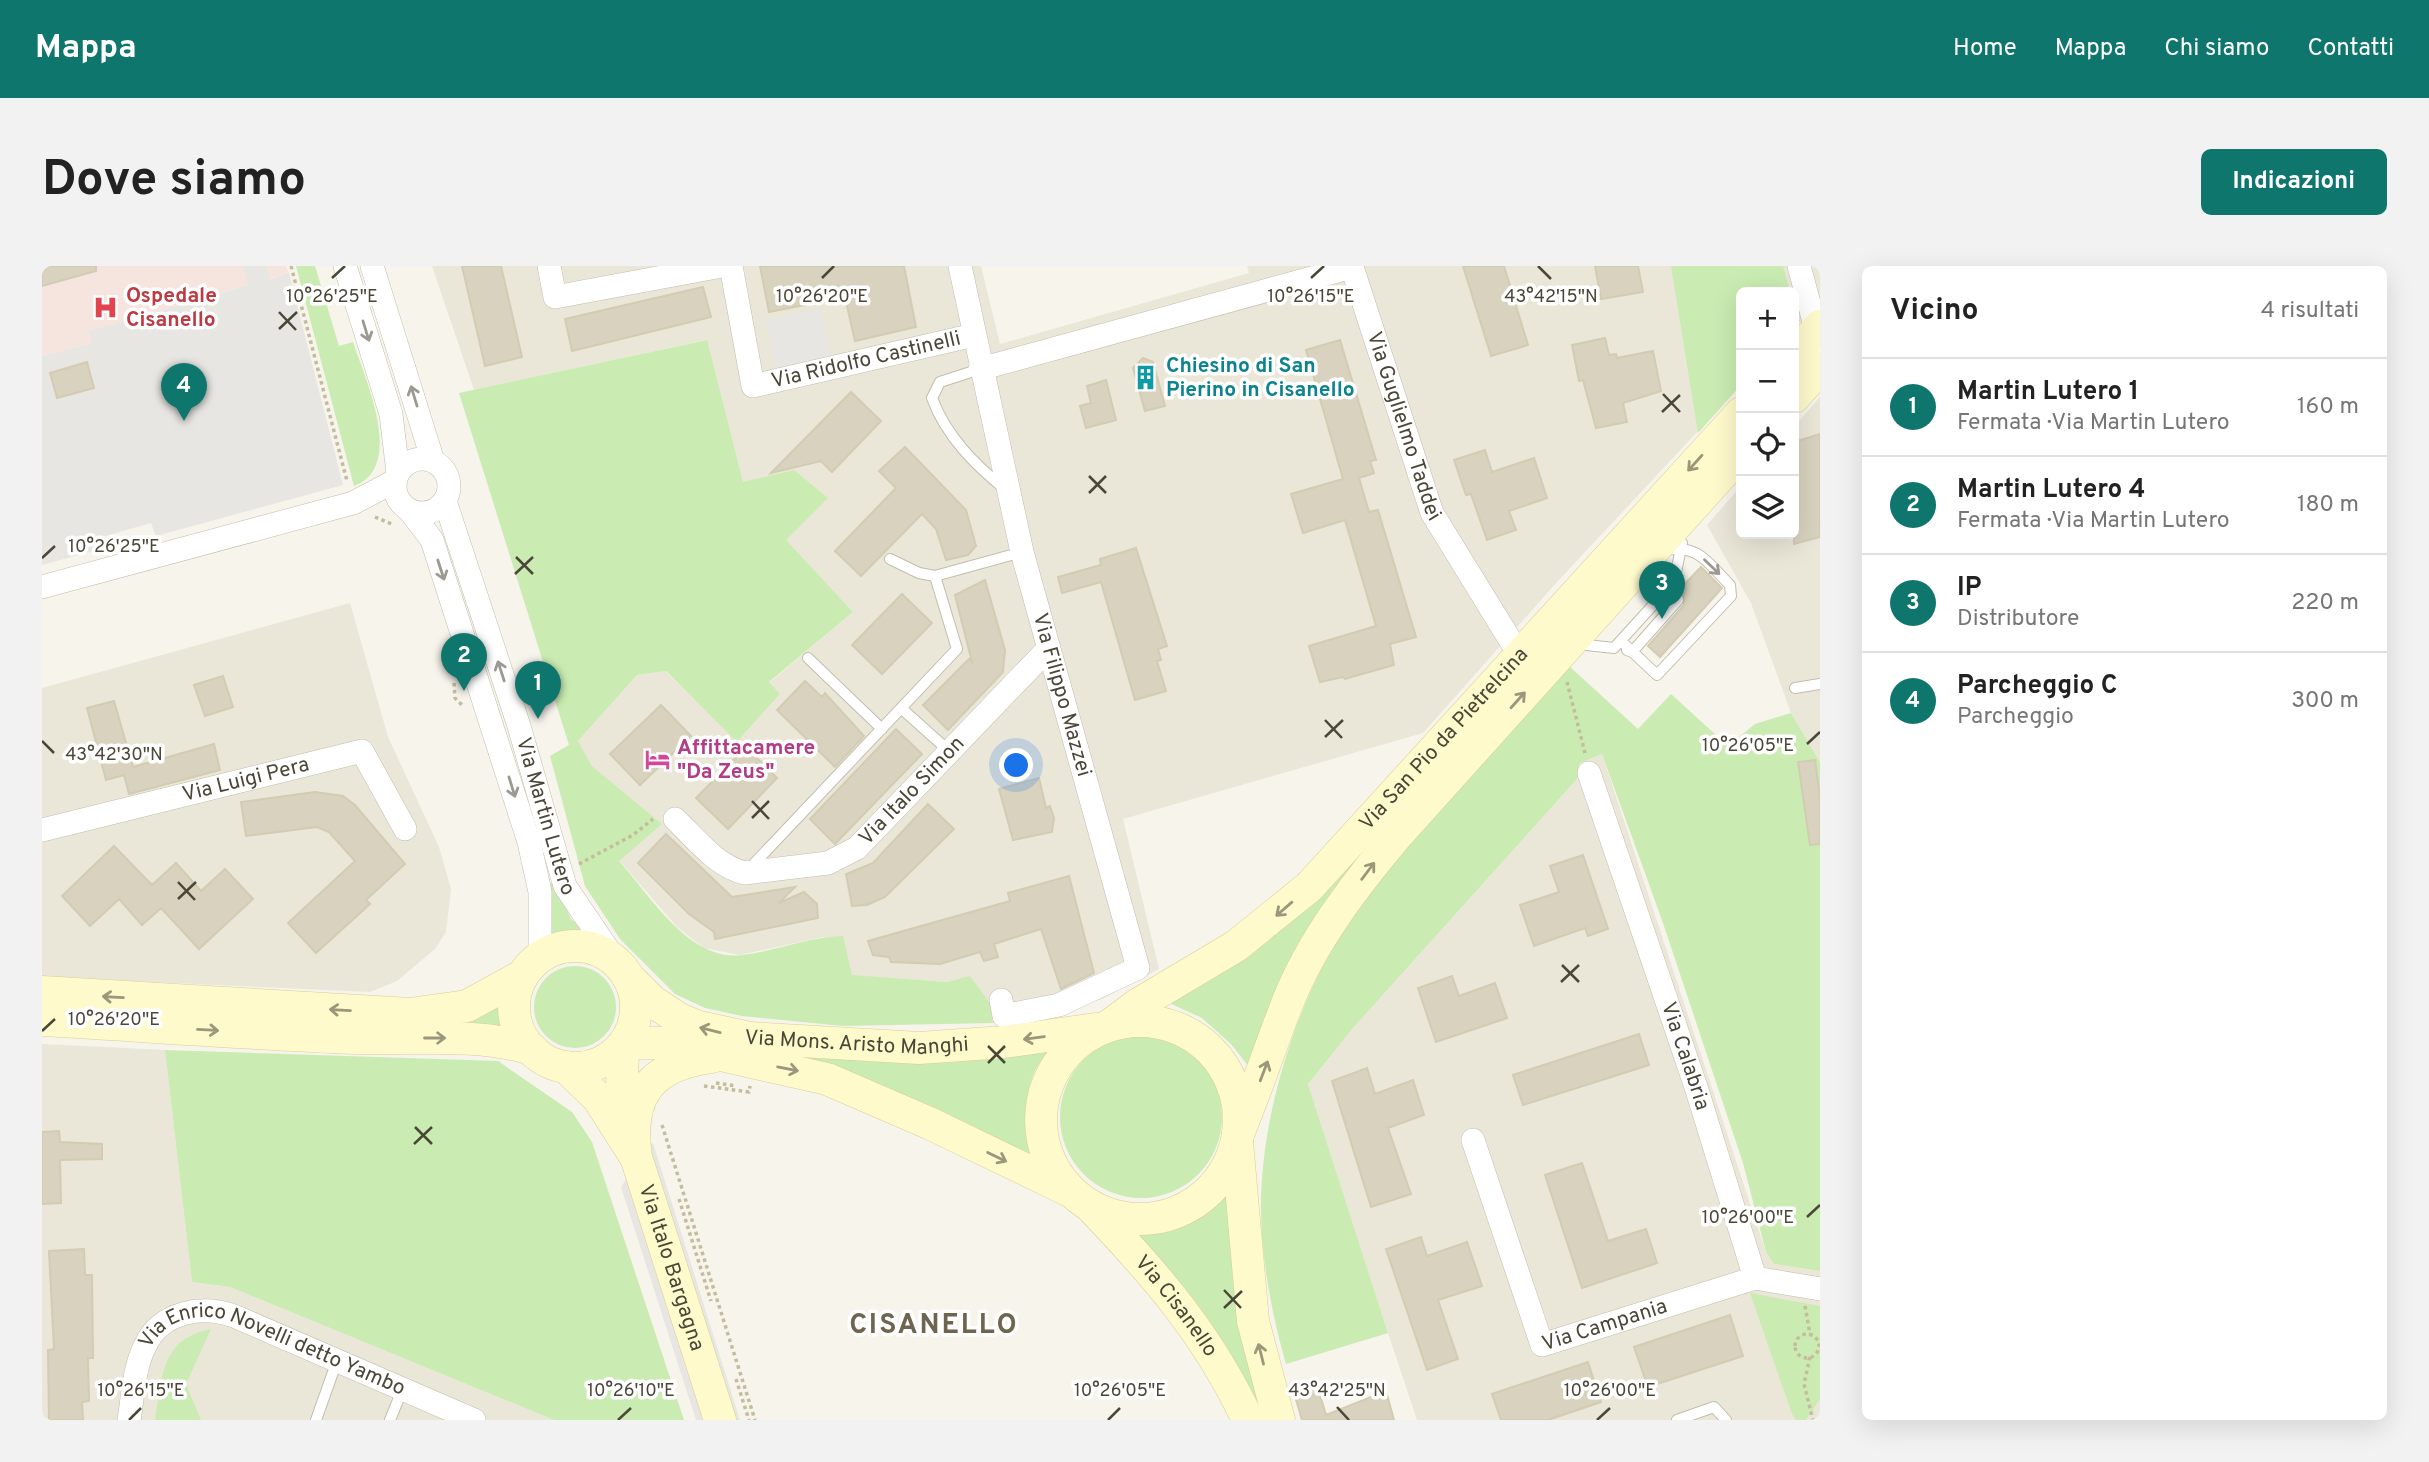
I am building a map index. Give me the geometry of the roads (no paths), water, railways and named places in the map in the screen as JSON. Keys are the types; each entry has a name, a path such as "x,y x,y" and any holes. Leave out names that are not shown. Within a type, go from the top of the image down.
{"main road":[{"path":"1799,351 1819,334"},
{"path":"1799,391 1820,368"},
{"name":"Via San Pio da Pietrelcina","path":"1106,1027 1137,1005 1236,946 1309,887 1740,413"},
{"name":"Via San Pio da Pietrelcina","path":"1237,1136 1266,1068 1287,1004 1325,932 1378,858 1565,648 1666,550 1689,510 1736,458"},
{"path":"42,992 410,1014 467,1006 556,949 582,946 600,951 622,968 635,993 636,1010 624,1044 613,1055 594,1065 566,1067 547,1061 532,1049 519,1030 515,1014 515,999 531,967"},
{"name":"Via Mons. Aristo Manghi","path":"622,968 652,1001 679,1019 699,1027 750,1038 919,1048 1004,1042 1106,1027"},
{"path":"42,1020 358,1038 470,1038 532,1049"},
{"path":"1237,1136 1231,1160 1215,1184 1200,1198 1175,1213 1155,1217 1124,1217 1082,1199 1054,1168 1045,1148 1043,1103 1054,1070 1068,1052 1106,1027 1133,1021 1159,1023 1184,1032 1207,1047 1231,1081 1238,1107 1237,1136 1253,1321 1279,1420"},
{"name":"Via Mons. Aristo Manghi","path":"624,1044 668,1043 791,1069 842,1084 1082,1199"},
{"name":"Via Italo Bargagna","path":"624,1044 622,1089 642,1141 720,1420"},
{"name":"Via Italo Bargagna","path":"642,1141 639,1106 646,1090 660,1072 679,1062 724,1055"},
{"name":"Via Italo Bargagna","path":"566,1067 642,1141"},
{"name":"Via Cisanello","path":"1082,1199 1181,1305 1224,1373 1248,1420"}],"street":[{"path":"345,266 391,414 396,496 405,516"},
{"path":"372,266 433,461"},
{"path":"549,266 555,297 722,266"},
{"name":"Via Ridolfo Castinelli","path":"731,266 753,386 974,335"},
{"name":"Via Filippo Mazzei","path":"960,266 980,369 1022,552 1047,650 1138,968 1059,1005 1004,1016 1000,1000"},
{"path":"1799,266 1819,334"},
{"name":"Via Guglielmo Taddei","path":"980,369 1352,267 1433,513 1520,656"},
{"path":"42,587 358,503 382,502 405,516 432,512 445,501 449,480 440,466 433,461 410,461 396,477 358,503"},
{"name":"Via Martin Lutero","path":"445,501 519,726 565,886 622,968"},
{"name":"Via Martin Lutero","path":"405,516 432,540 529,842 540,892 531,967"},
{"name":"Via Italo Simon","path":"745,873 816,865 845,857 1047,650"},
{"name":"Via Luigi Pera","path":"42,830 362,751 405,829"},
{"name":"Via Calabria","path":"1589,773 1696,1087 1755,1278"},
{"path":"675,819 715,858 734,870 745,873"},
{"name":"Via Campania","path":"1473,1140 1542,1345 1755,1278"},
{"path":"1755,1278 1820,1289"},
{"name":"Via Enrico Novelli detto Yambo","path":"129,1420 145,1345 155,1331 183,1313 224,1312 474,1420"}],"lane":[{"path":"980,369 940,382 932,398 962,449 979,468 1008,492"},
{"path":"1565,648 1617,644 1632,652 1657,675 1731,596 1730,585 1696,551 1666,550 1678,600 1632,652"},
{"path":"890,559 919,573 935,576 1022,552"},
{"path":"745,873 957,649 935,576"},
{"path":"1617,644 1674,582"},
{"path":"808,658 881,729"},
{"path":"1795,688 1820,684"},
{"path":"901,708 949,751"},
{"path":"316,1420 337,1361"},
{"path":"390,1420 403,1388"},
{"path":"1677,1420 1714,1407 1726,1420"}],"place":[{"name":"Ospedale Cisanello","path":"106,308"},
{"name":"Chiesino di San Pierino in Cisanello","path":"1146,378"},
{"name":"Parcheggio C","path":"184,421"},
{"name":"IP","path":"1662,619"},
{"name":"Martin Lutero 4","path":"464,691"},
{"name":"Martin Lutero 1","path":"538,719"},
{"name":"Affittacamere \"Da Zeus\"","path":"657,760"}],"district":[{"name":"CISANELLO","path":"934,1326"}]}
